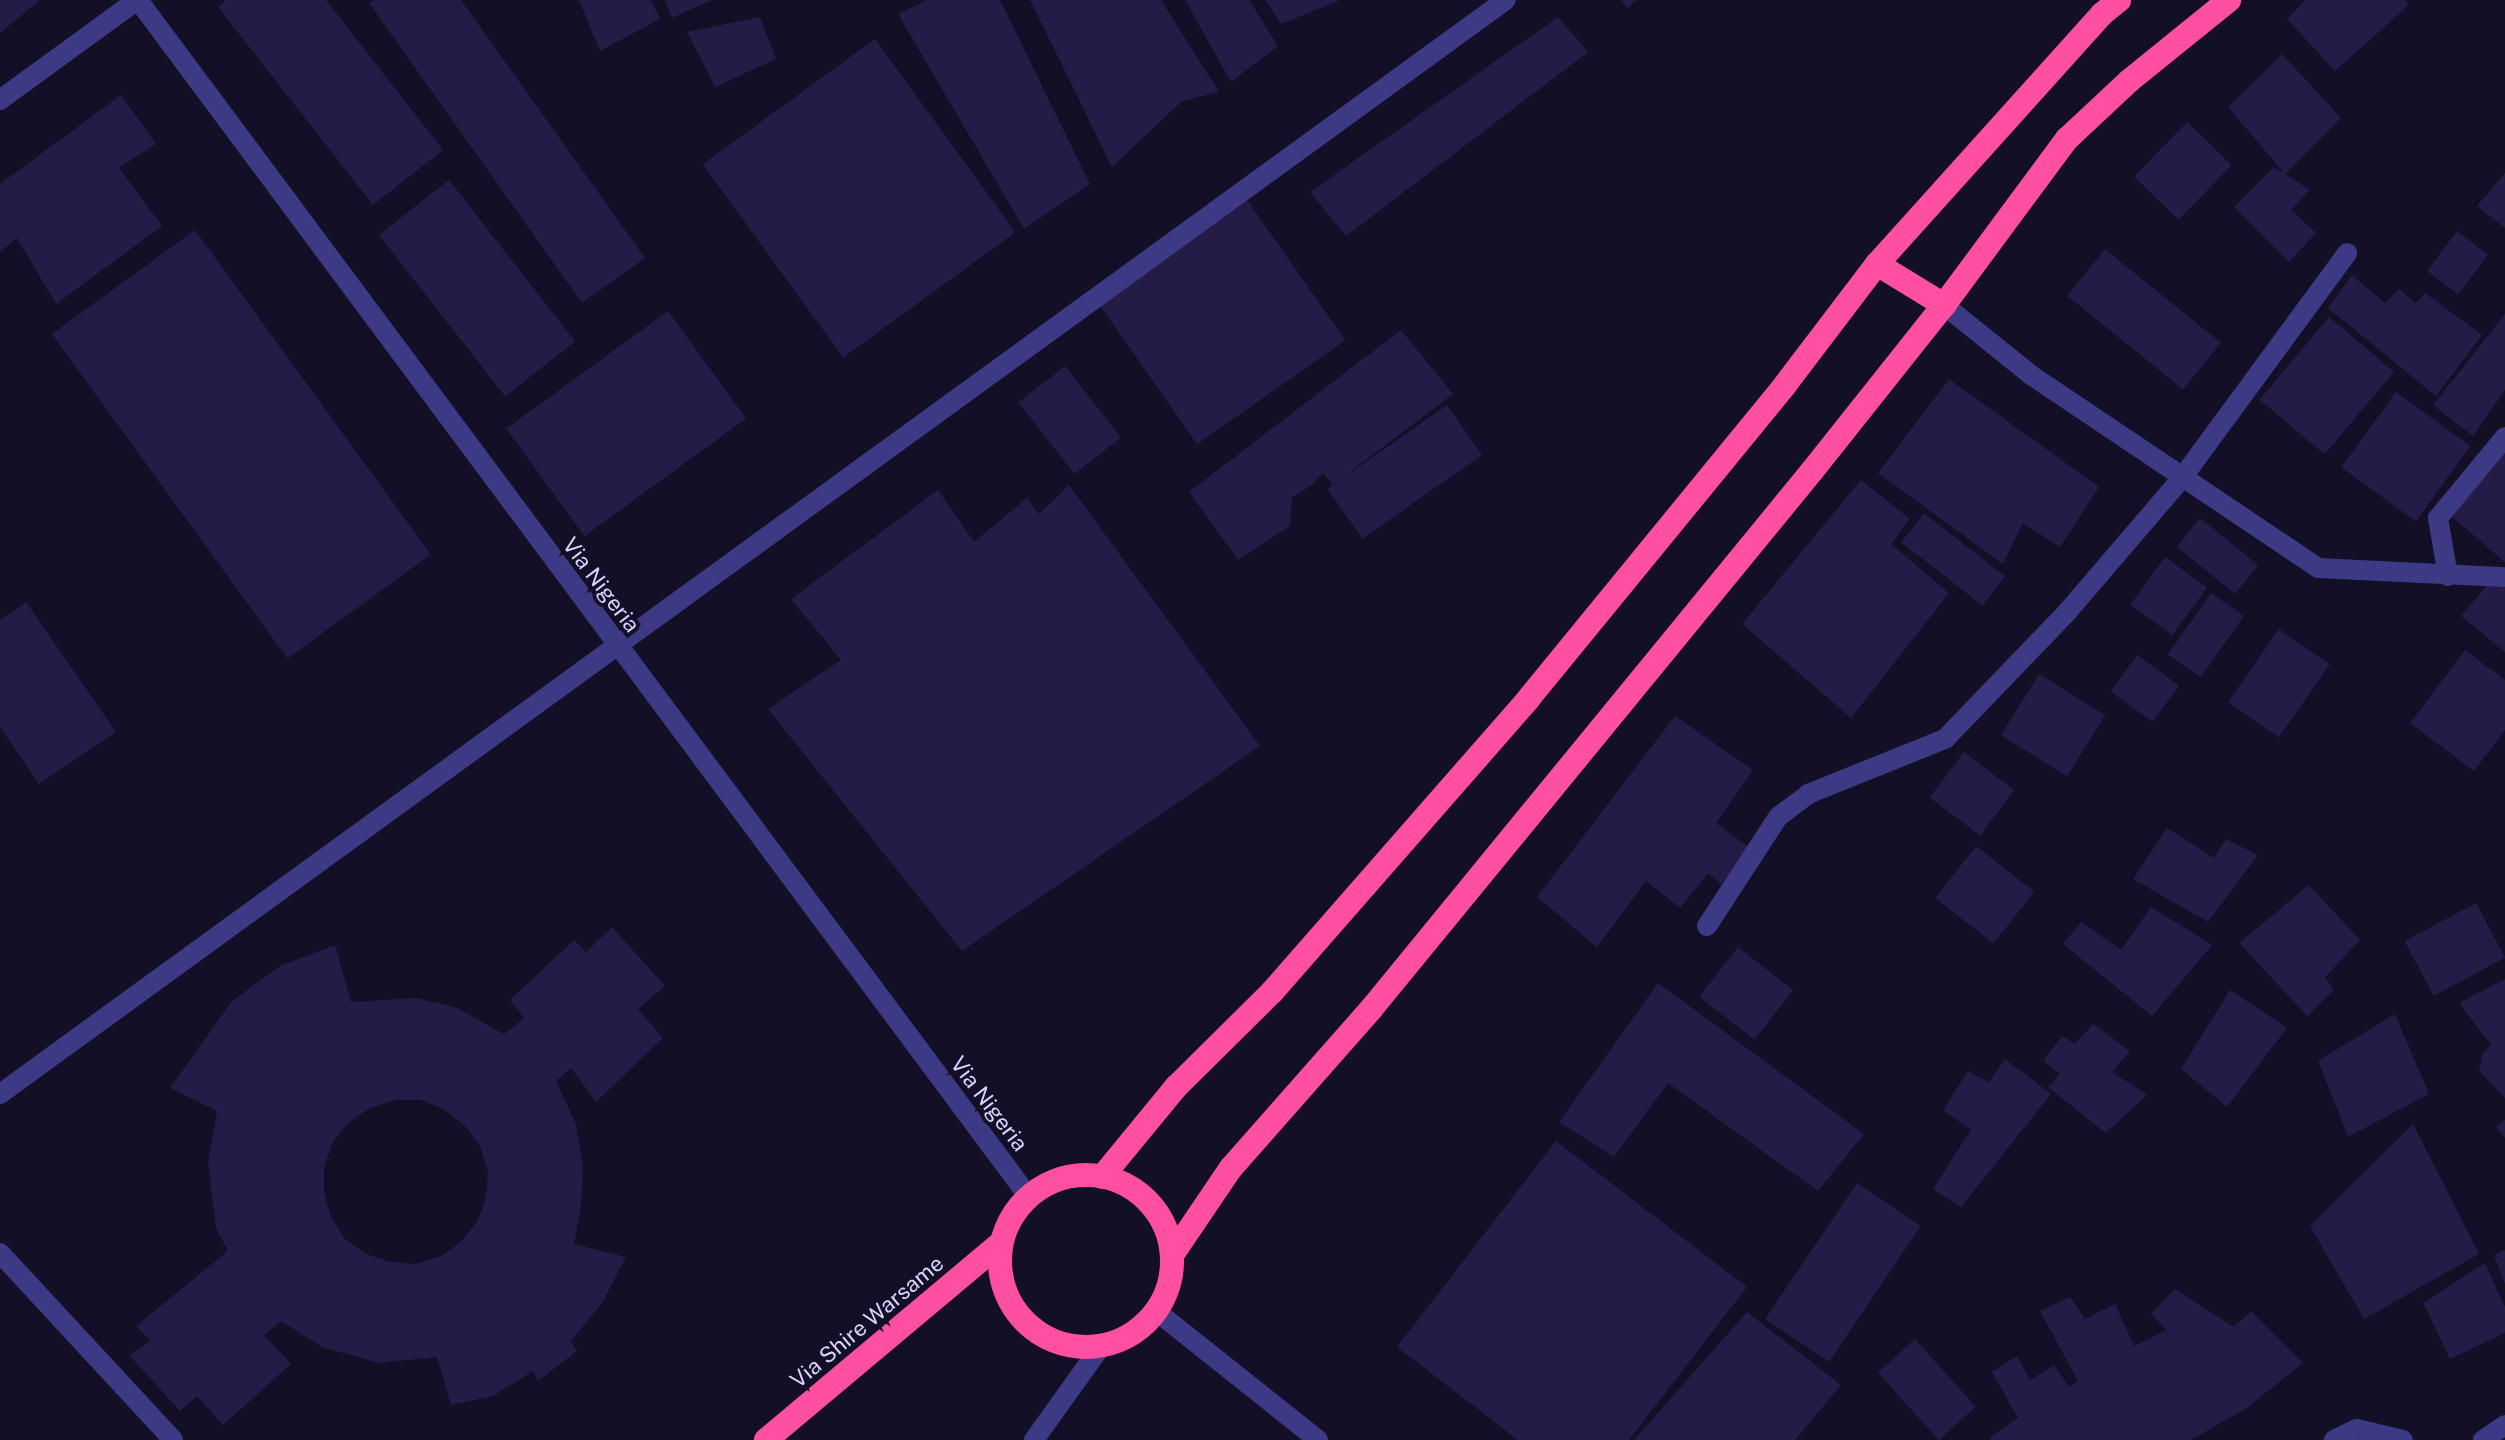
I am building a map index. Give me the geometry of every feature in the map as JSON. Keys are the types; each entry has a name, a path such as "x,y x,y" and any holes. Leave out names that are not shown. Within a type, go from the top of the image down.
{"highway":[{"path":"1102,1177 1176,1087 1272,992 1529,698 1785,385 1877,264 2102,14 2119,0"},
{"path":"1172,1255 1231,1168 1372,1008 1944,305 2067,139 2129,81 2229,0"},
{"path":"1877,264 1944,305"},
{"path":"1076,1175 1102,1177 1129,1185 1151,1204 1166,1227 1172,1255 1169,1285 1156,1311 1132,1333 1102,1345 1074,1346 1046,1338 1023,1321 1007,1298 1000,1271 1001,1243 1011,1218 1029,1197 1051,1182 1076,1175"},
{"name":"Via Shire Warsame","path":"766,1440 1001,1243"}],"street":[{"path":"0,100 138,0"},
{"name":"Via Nigeria","path":"138,0 1029,1197"},
{"path":"0,1094 1506,0"},
{"path":"1707,926 1778,817 1808,794 1945,739 2068,611 2182,478 2347,253"},
{"path":"1944,305 2031,375 2318,568 2505,577"},
{"path":"2448,576 2438,518 2505,437"},
{"path":"0,1253 173,1440"},
{"path":"1156,1311 1318,1440"},
{"path":"1034,1440 1102,1345"},
{"path":"2483,1440 2505,1425"},
{"path":"2334,1440 2357,1429 2403,1440"}],"building":[{"path":"0,0 40,0 0,33"},
{"path":"226,0 326,0 443,150 373,205 218,7"},
{"path":"374,0 461,0 645,258 582,303 369,3"},
{"path":"579,0 651,0 660,19 600,51"},
{"path":"665,0 712,0 672,18"},
{"path":"927,0 1000,0 1090,184 1024,229 898,14"},
{"path":"1030,0 1161,0 1219,92 1182,101 1112,167"},
{"path":"1185,0 1249,0 1278,46 1231,82"},
{"path":"1265,0 1340,0 1281,24"},
{"path":"1621,0 1637,0 1627,8"},
{"path":"2305,0 2405,0 2409,5 2335,71 2287,19"},
{"path":"760,17 776,59 715,87 687,32"},
{"path":"1558,17 1588,52 1346,236 1310,192"},
{"path":"875,39 1015,232 843,358 703,164"},
{"path":"2282,54 2341,118 2285,174 2310,190 2291,210 2316,233 2289,262 2234,207 2274,167 2284,173 2228,107"},
{"path":"121,95 156,144 119,168 162,226 56,304 17,238 0,252 0,184"},
{"path":"2187,122 2232,165 2179,220 2134,177"},
{"path":"2505,173 2505,228 2477,206"},
{"path":"449,180 575,342 505,396 379,235"},
{"path":"1245,197 1345,340 1197,444 1097,301"},
{"path":"195,230 431,554 288,658 52,334"},
{"path":"2457,231 2488,254 2458,294 2427,271"},
{"path":"2105,249 2221,343 2183,389 2067,296"},
{"path":"2352,275 2385,303 2399,289 2416,303 2425,293 2482,335 2436,396 2328,308"},
{"path":"668,311 746,419 584,536 506,429"},
{"path":"2505,314 2505,390 2473,436 2433,405"},
{"path":"2329,317 2394,372 2325,454 2260,400"},
{"path":"1401,330 1453,394 1333,485 1323,473 1311,486 1292,497 1290,526 1238,560 1189,492"},
{"path":"1065,366 1121,438 1075,474 1019,402"},
{"path":"1949,379 2099,487 2060,547 2023,523 2003,564 1878,473"},
{"path":"2396,392 2470,446 2416,521 2341,467"},
{"path":"1447,405 1482,455 1362,539 1327,489"},
{"path":"2505,451 2505,562 2450,515"},
{"path":"1861,480 1910,519 1891,544 1949,593 1851,718 1742,624"},
{"path":"1069,485 1260,746 962,951 768,709 841,660 791,599 938,490 974,542 1027,498 1039,514"},
{"path":"1924,513 2005,576 1982,606 1901,542"},
{"path":"2200,518 2258,565 2235,594 2177,547"},
{"path":"2165,557 2207,588 2172,635 2130,605"},
{"path":"2493,578 2505,588 2505,652 2461,616"},
{"path":"2211,593 2244,616 2201,677 2168,654"},
{"path":"26,602 116,732 39,784 0,727 0,620"},
{"path":"2279,629 2330,665 2279,737 2228,702"},
{"path":"2465,650 2505,680 2505,730 2474,771 2410,723"},
{"path":"2137,655 2179,686 2153,722 2111,691"},
{"path":"2039,674 2105,715 2067,776 2001,735"},
{"path":"1675,716 1753,770 1716,823 1750,848 1721,884 1708,873 1680,908 1646,881 1597,947 1537,897"},
{"path":"1964,752 2014,790 1980,835 1930,798"},
{"path":"2167,828 2214,858 2226,839 2258,855 2208,922 2133,879"},
{"path":"1976,846 2034,892 1994,944 1935,898"},
{"path":"2309,885 2360,940 2325,977 2334,990 2307,1016 2239,943"},
{"path":"2476,903 2505,958 2434,996 2404,941"},
{"path":"2151,907 2212,945 2152,1016 2063,944 2081,922 2121,950"},
{"path":"612,927 665,986 638,1009 663,1038 596,1102 571,1068 556,1081 576,1124 583,1166 581,1206 574,1244 626,1257 602,1303 571,1341 577,1351 538,1381 533,1371 493,1396 451,1405 437,1357 379,1363 322,1347 281,1321 264,1335 291,1364 223,1425 197,1396 180,1411 129,1355 151,1341 136,1326 228,1251 216,1228 208,1162 217,1111 170,1088 232,1001 280,966 335,945 351,1002 416,998 455,1007 504,1034 524,1018 510,1000 574,940 586,952","holes":["395,1100 421,1100 445,1110 465,1126 480,1146 488,1171 486,1197 478,1220 462,1241 441,1256 416,1264 390,1262 366,1254 345,1239 331,1217 324,1193 324,1167 333,1142 349,1122 370,1108"]},
{"path":"1738,947 1793,990 1754,1040 1699,997"},
{"path":"2505,979 2505,1098 2479,1071 2483,1053 2491,1045 2459,1003"},
{"path":"1658,983 1864,1134 1818,1191 1668,1083 1614,1157 1559,1122"},
{"path":"2230,990 2287,1028 2227,1107 2181,1069"},
{"path":"2395,1014 2429,1094 2348,1137 2318,1061"},
{"path":"2093,1024 2130,1051 2112,1072 2147,1095 2106,1133 2048,1087 2060,1074 2043,1061 2062,1036 2075,1044"},
{"path":"2005,1059 2051,1094 1961,1207 1933,1189 1971,1130 1943,1110 1968,1071 1989,1082"},
{"path":"2505,1120 2505,1138 2496,1126"},
{"path":"2413,1124 2479,1254 2364,1319 2310,1226"},
{"path":"1556,1141 1747,1287 1629,1440 1518,1440 1397,1347"},
{"path":"1857,1183 1921,1226 1829,1362 1765,1319"},
{"path":"2505,1250 2505,1284 2494,1255"},
{"path":"2485,1263 2505,1307 2505,1333 2450,1359 2423,1303"},
{"path":"2175,1289 2234,1327 2251,1311 2303,1363 2245,1409 2191,1440 1991,1440 1990,1437 2018,1418 1992,1372 2017,1356 2030,1380 2054,1365 2069,1387 2078,1381 2040,1311 2070,1297 2085,1319 2115,1304 2134,1346 2167,1330 2151,1314"},
{"path":"1747,1312 1841,1385 1795,1440 1634,1440"},
{"path":"1915,1339 1976,1407 1939,1440 1878,1372"}]}
